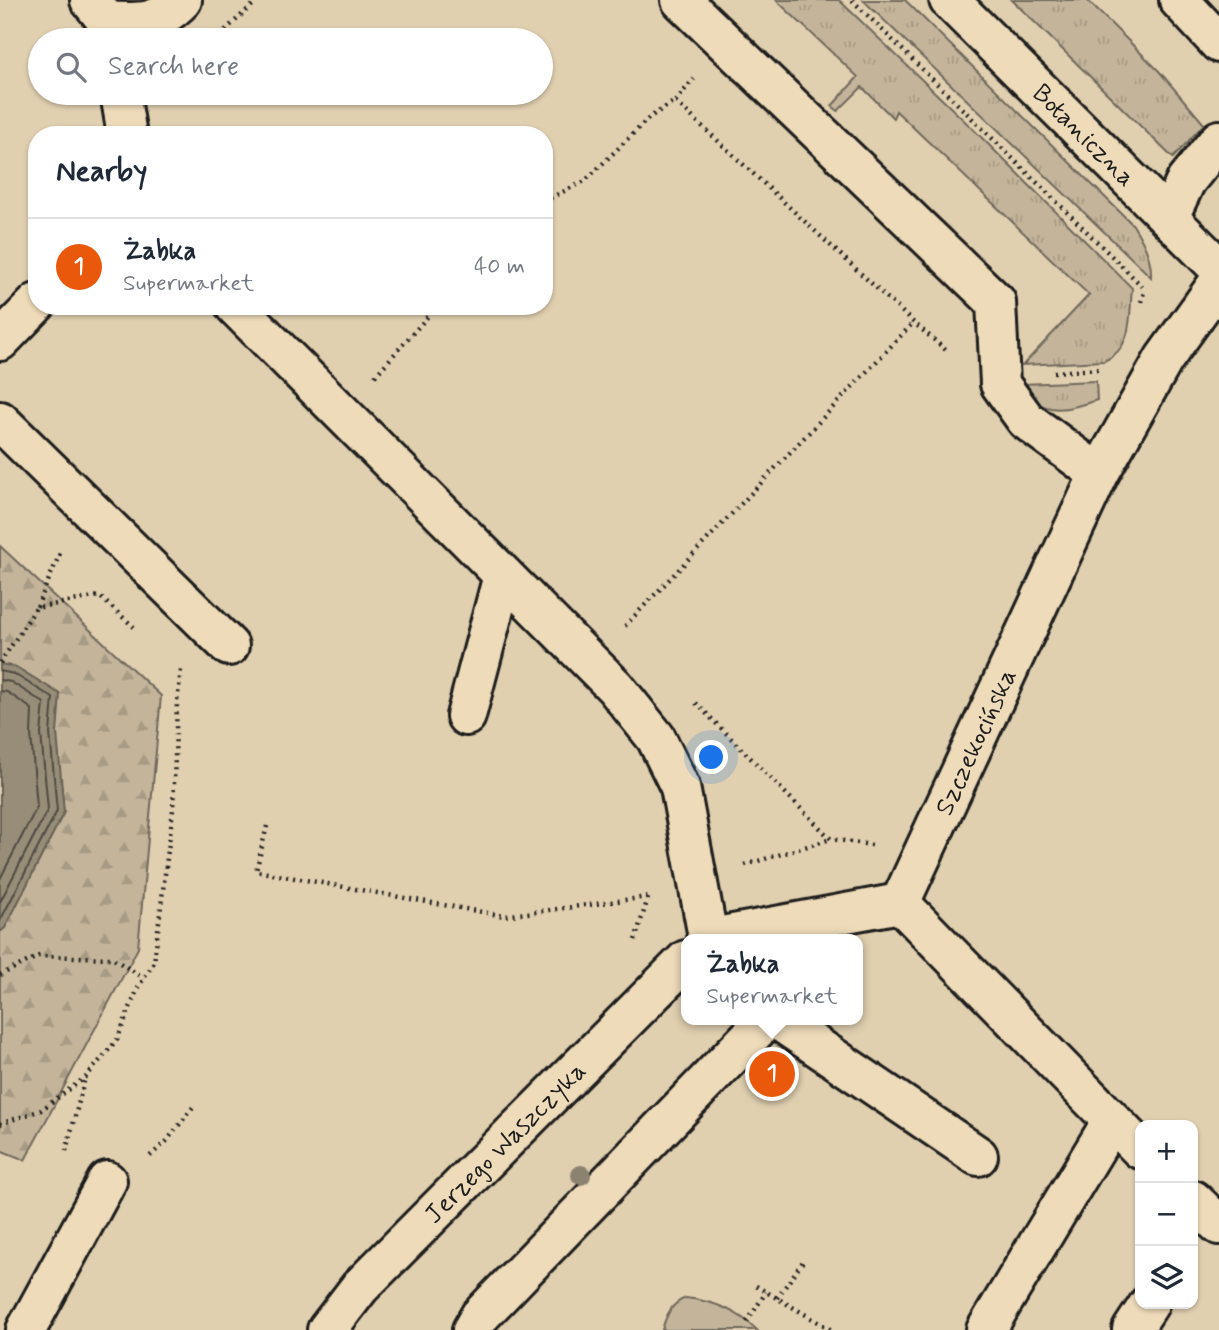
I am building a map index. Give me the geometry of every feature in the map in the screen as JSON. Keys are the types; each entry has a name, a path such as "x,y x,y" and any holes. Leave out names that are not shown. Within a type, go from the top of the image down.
{"street":[{"path":"102,21 145,24 182,0"},
{"path":"681,0 996,302 1000,384 1026,419 1099,474"},
{"name":"Botaniczna","path":"948,0 1219,268"},
{"path":"1180,0 1219,43"},
{"path":"122,105 126,126"},
{"path":"1169,217 1186,180 1219,140"},
{"name":"Szczekocińska","path":"900,903 1099,474 1164,359 1219,282"},
{"path":"0,341 28,312"},
{"path":"244,315 615,687 656,738 680,787 699,934"},
{"path":"0,421 229,646"},
{"path":"466,716 503,575"},
{"path":"761,934 900,903 1135,1144"},
{"name":"Jerzego Waszczyka","path":"327,1330 360,1287 681,964"},
{"path":"472,1330 480,1316 761,1025"},
{"path":"785,1025 978,1156"},
{"path":"986,1330 1112,1121"},
{"path":"26,1330 107,1181"},
{"path":"1132,1330 1146,1309"}],"path":[{"path":"228,28 258,0"},
{"path":"852,0 1152,295"},
{"path":"553,197 585,181 650,117 675,101 913,322 970,370 999,375 1105,368"},
{"path":"1137,315 1145,289"},
{"path":"371,380 430,315"},
{"path":"622,629 913,322"},
{"path":"0,663 3,653 36,608 83,502"},
{"path":"36,608 99,596 140,633"},
{"path":"0,1124 41,1110 86,1077 117,1040 153,962 173,810 177,703 189,606"},
{"path":"267,826 256,871 394,898 504,916 648,897"},
{"path":"0,975 39,956 112,958 144,978"},
{"path":"107,1181 135,1170 166,1142 194,1107"},
{"path":"777,1298 804,1260"},
{"path":"756,1286 832,1330"},
{"path":"747,1322 766,1292"}],"green space":[{"path":"776,0 839,0 1132,288 1128,330 1121,348 1114,355 1104,361 1023,365 1089,295 896,111 893,118 862,87 838,111 832,106 858,77"},
{"path":"863,0 905,0 1133,225 1146,250 1151,277"},
{"path":"1012,0 1087,0 1159,71 1204,124 1173,158"},
{"path":"1096,381 1097,400 1058,409 1036,402 1022,384"},
{"path":"0,546 161,696 138,948 25,1160 0,1150"},
{"path":"686,1298 706,1301 724,1308 757,1330 662,1330 673,1307"}],"water":[{"path":"0,664 16,667 60,694 57,733 64,812 5,928 0,932"}],"place":[{"name":"Żabka","path":"772,1074"}]}
